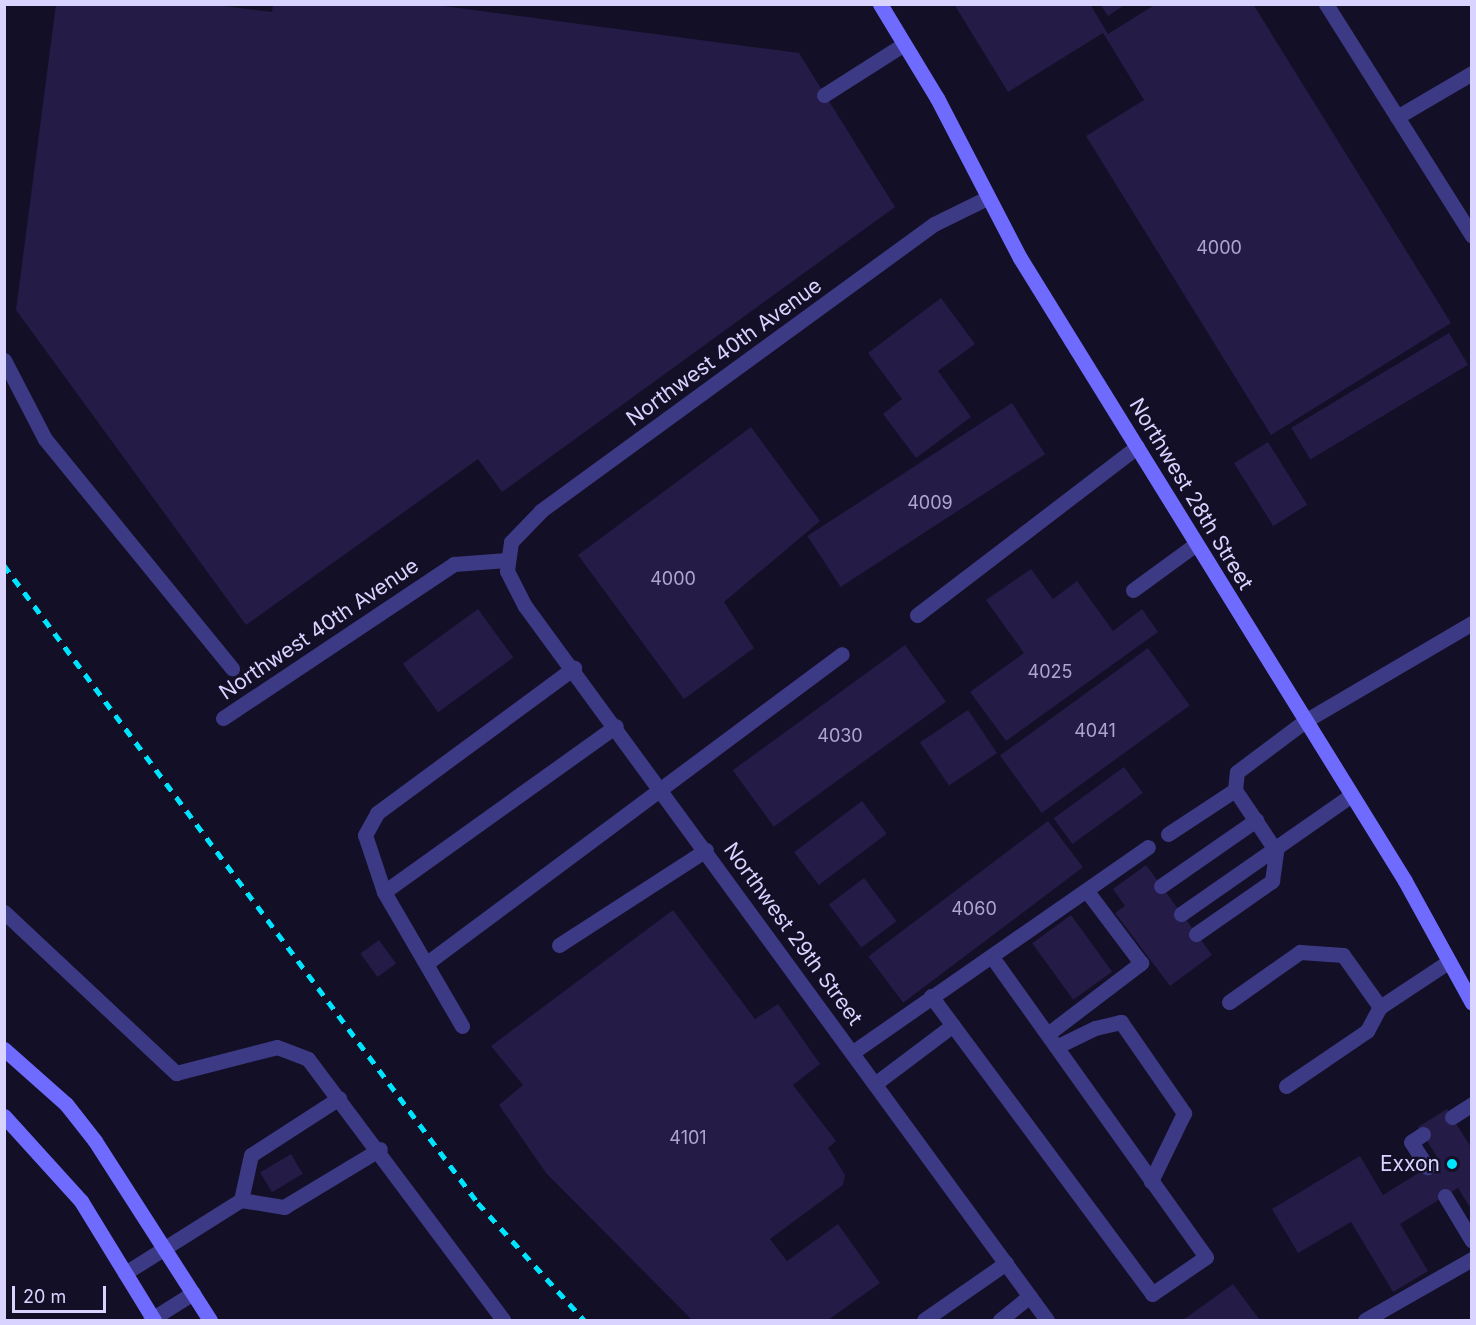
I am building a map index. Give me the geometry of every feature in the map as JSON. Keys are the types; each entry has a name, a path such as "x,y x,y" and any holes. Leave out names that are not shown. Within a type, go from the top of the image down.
{"street":[{"name":"Northwest 28th Street","path":"880,4 987,198 1305,721 1472,1003"},
{"path":"1326,4 1472,236"},
{"path":"824,95 904,44"},
{"path":"1397,117 1472,73"},
{"name":"Northwest 40th Avenue","path":"223,718 454,564 507,566 518,531 541,511 934,224 987,198"},
{"path":"4,360 45,439 232,668"},
{"path":"917,615 1137,447"},
{"path":"1133,590 1196,544"},
{"name":"Northwest 29th Street","path":"507,566 525,606 574,668 1047,1320"},
{"path":"1196,934 1272,881 1276,850 1235,790 1237,772 1258,752 1305,721 1472,623"},
{"path":"428,963 842,654"},
{"path":"462,1026 428,963 384,892 365,835 377,813 574,668"},
{"path":"384,892 616,726"},
{"path":"1168,834 1235,790"},
{"path":"1181,914 1276,850 1350,796"},
{"path":"1161,886 1256,820"},
{"path":"853,1052 1148,847"},
{"path":"559,945 706,850"},
{"path":"1053,1040 1141,956 1116,921 1086,890"},
{"path":"4,912 176,1073 277,1047 308,1059 380,1149 503,1320"},
{"path":"1229,1002 1300,952 1319,950 1343,955 1380,1007"},
{"path":"931,996 1152,1294 1206,1257 992,957"},
{"path":"1286,1086 1367,1031 1380,1007 1448,962"},
{"path":"1053,1040 1121,1022 1184,1113 1152,1181"},
{"path":"876,1083 953,1025"},
{"path":"4,1048 66,1104 120,1175 210,1320"},
{"path":"242,1200 251,1155 339,1098"},
{"path":"1452,1117 1471,1105"},
{"path":"4,1116 81,1201 152,1320 193,1293"},
{"path":"1423,1134 1411,1142 1427,1167"},
{"path":"125,1273 242,1200 284,1207 380,1149"},
{"path":"1463,1197 1447,1200 1466,1219 1471,1239"},
{"path":"1365,1320 1472,1259"},
{"path":"924,1320 1006,1263"},
{"path":"1000,1320 1030,1296"}],"building":[{"path":"56,4 208,4 272,12 273,4 428,4 799,53 895,207 502,492 478,459 246,625 16,310"},
{"path":"954,4 1090,4 1108,34 1156,4 1253,4 1451,323 1271,435 1086,136 1144,100 1103,33 1008,92"},
{"path":"1100,4 1126,4 1108,16"},
{"path":"941,298 975,344 938,371 971,417 916,458 883,414 902,399 868,353"},
{"path":"1449,333 1468,365 1310,459 1291,428"},
{"path":"1012,403 1045,454 841,587 807,536"},
{"path":"751,427 820,521 724,602 754,648 684,699 578,555"},
{"path":"1268,442 1307,505 1273,526 1234,463"},
{"path":"1031,569 1053,599 1077,581 1113,631 1142,609 1158,632 1006,741 970,692 1024,653 986,600"},
{"path":"478,609 513,658 438,712 403,664"},
{"path":"905,645 946,702 774,827 733,770"},
{"path":"1148,648 1190,705 1042,813 1000,756"},
{"path":"968,710 997,753 949,786 920,742"},
{"path":"1124,767 1143,793 1072,844 1054,818"},
{"path":"862,801 887,834 819,885 794,852"},
{"path":"1048,821 1083,867 903,1003 868,956"},
{"path":"1146,865 1212,955 1170,986 1115,913 1125,906 1113,889"},
{"path":"864,878 896,921 861,948 829,904"},
{"path":"673,910 755,1019 778,1004 820,1064 793,1085 836,1141 828,1148 845,1175 843,1185 770,1239 787,1261 838,1224 880,1283 828,1320 692,1320 546,1173 499,1105 523,1085 491,1046"},
{"path":"1071,915 1112,972 1073,1000 1032,943"},
{"path":"379,940 396,963 377,977 360,954"},
{"path":"1447,1109 1472,1149 1472,1211 1458,1188 1400,1224 1428,1271 1393,1292 1351,1222 1298,1253 1272,1209 1360,1156 1383,1195 1439,1160 1418,1127"},
{"path":"291,1154 303,1174 272,1192 260,1173"},
{"path":"1233,1284 1260,1320 1183,1320"}],"railway":[{"path":"4,565 478,1203 584,1320"}],"place":[{"name":"Exxon","path":"1452,1164"}]}
